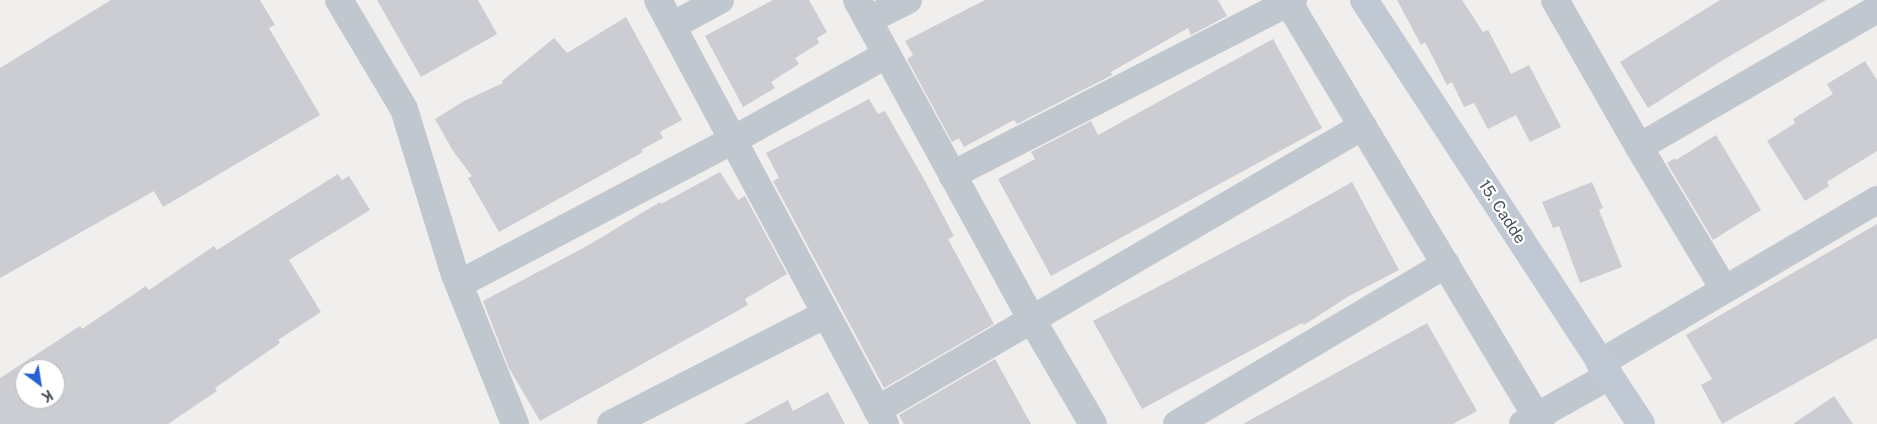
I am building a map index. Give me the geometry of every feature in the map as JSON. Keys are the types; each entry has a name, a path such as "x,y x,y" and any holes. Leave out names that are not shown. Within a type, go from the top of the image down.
{"main road":[{"name":"15. Cadde","path":"1364,0 1641,424"}],"street":[{"path":"340,0 404,109 459,284 515,424"},
{"path":"658,0 881,417 1032,320 1363,126"},
{"path":"672,26 720,0"},
{"path":"908,0 863,10 1032,320 1093,424"},
{"path":"1555,0 1639,147 1724,289"},
{"path":"952,174 1290,1 1446,264 1534,422 1604,370 1724,289 1877,200"},
{"path":"1639,147 1877,9"},
{"path":"459,284 733,140 886,55"},
{"path":"1177,424 1446,264"},
{"path":"612,424 826,314"}],"building":[{"path":"111,0 260,0 275,25 269,28 320,115 163,207 154,191 0,278 0,68"},
{"path":"377,0 478,0 497,34 421,77"},
{"path":"773,0 809,0 827,32 817,38 819,43 795,58 799,64 771,82 775,88 743,107 705,36"},
{"path":"985,0 1218,0 1227,16 1191,35 1188,28 1111,72 1112,75 1017,124 1014,120 964,147 959,138 952,142 907,59 913,55 905,41"},
{"path":"1397,0 1462,0 1483,32 1488,30 1511,74 1529,65 1561,127 1530,142 1516,115 1488,129 1474,103 1464,107 1452,82 1447,85 1425,42 1421,45"},
{"path":"1720,0 1826,0 1723,60 1648,108 1620,62"},
{"path":"626,17 682,120 660,132 663,138 641,150 643,152 499,232 468,178 472,176 453,151 435,119 464,101 503,83 502,81 554,38 567,53"},
{"path":"1273,39 1322,128 1051,276 998,179 1035,159 1031,152 1091,121 1098,135"},
{"path":"1865,61 1877,80 1877,151 1827,182 1829,186 1805,201 1767,141 1795,123 1793,119 1833,94 1827,84"},
{"path":"869,99 878,114 885,111 925,181 954,236 948,239 994,324 884,388 773,181 779,178 766,153"},
{"path":"1716,135 1761,210 1713,240 1667,163 1675,158 1676,160"},
{"path":"720,172 738,200 745,196 787,274 745,299 748,305 540,421 509,368 483,301 587,246 660,202 661,204"},
{"path":"338,174 342,180 349,176 370,210 289,260 321,312 278,340 280,343 215,388 217,391 168,424 0,424 0,378 15,368 15,409 65,409 65,359 29,359 80,326 82,329 146,286 149,290 214,246 217,250"},
{"path":"1352,182 1399,270 1349,296 1304,325 1302,323 1142,409 1093,321 1279,223"},
{"path":"1592,182 1603,208 1599,210 1622,267 1580,283 1559,226 1553,228 1542,202"},
{"path":"1877,224 1877,338 1722,424 1701,385 1712,379 1686,335"},
{"path":"1427,323 1477,411 1453,424 1243,424"},
{"path":"995,359 1031,424 904,424 899,415"},
{"path":"828,392 845,424 744,424 788,400 793,411"},
{"path":"1834,396 1853,424 1793,424"}]}
